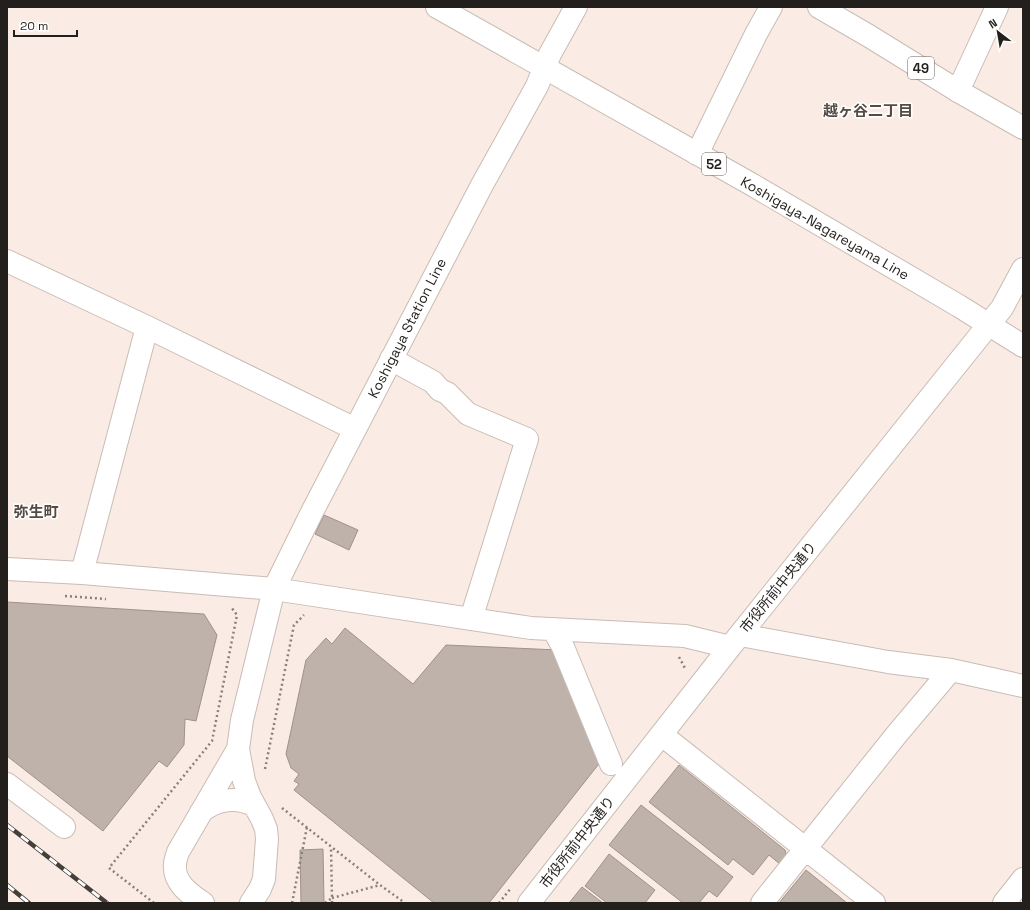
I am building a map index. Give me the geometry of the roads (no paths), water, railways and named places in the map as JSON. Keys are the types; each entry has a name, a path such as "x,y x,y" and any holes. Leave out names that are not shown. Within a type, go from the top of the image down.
{"street":[{"name":"Koshigaya-Nagareyama Line","path":"437,7 697,154 989,324 1023,346"},
{"name":"Koshigaya Station Line","path":"238,749 242,720 274,589 391,358 482,185 537,86 550,54 576,7"},
{"path":"697,154 756,34 771,7"},
{"name":"49","path":"819,7 958,91 1023,128"},
{"path":"958,91 997,7"},
{"path":"7,261 147,327 355,429"},
{"name":"市役所前中央通り","path":"529,903 735,641 1002,308 1023,269"},
{"path":"82,573 147,327"},
{"path":"391,358 433,382 440,390 447,393 468,414 526,439 471,619"},
{"path":"7,569 82,573 274,589 531,628 685,636 735,641 951,670 1023,686"},
{"path":"553,629 563,647 611,764"},
{"path":"762,903 897,734 951,670"},
{"path":"662,735 874,903"},
{"path":"238,749 244,781 266,829 267,839 264,878 260,889 251,903"},
{"path":"203,903 182,886 176,876 174,865 178,852 238,749"},
{"path":"7,784 64,828"},
{"path":"201,812 216,802 226,800 239,800 255,806"},
{"path":"1004,903 1023,879"}],"railway":[{"path":"7,825 107,903"},
{"path":"7,885 29,903"}],"district":[{"name":"越ヶ谷二丁目","path":"868,110"},
{"name":"弥生町","path":"36,511"}]}
